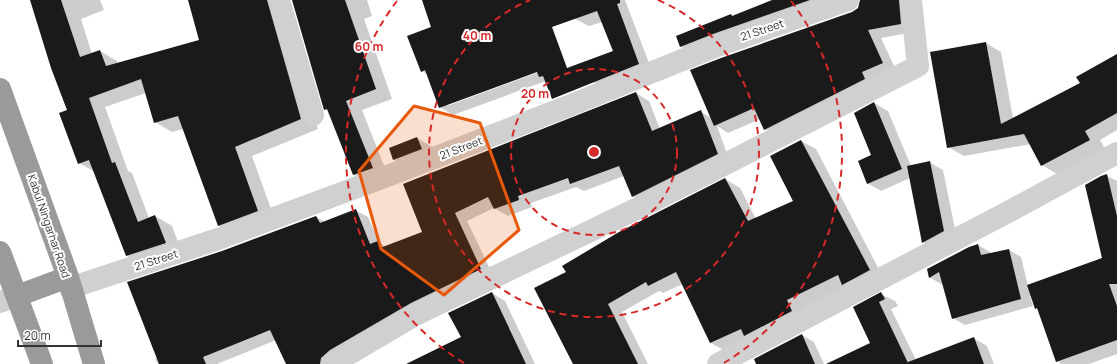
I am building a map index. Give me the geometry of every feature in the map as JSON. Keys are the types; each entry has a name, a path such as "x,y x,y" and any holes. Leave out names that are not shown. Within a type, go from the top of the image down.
{"highway":[{"name":"Kabul Ningarhar Road","path":"0,89 69,282 94,364"},
{"path":"0,252 8,299 42,364"},
{"path":"8,299 69,282"}],"street":[{"path":"279,0 313,115"},
{"name":"21 Street","path":"69,282 218,239 390,176 717,46 848,0"},
{"path":"332,364 417,314 655,200 918,66 911,0"},
{"path":"718,364 1008,212 1117,153"}],"highlighted area":[{"path":"414,106 480,123 519,230 444,295 381,249 359,171"}],"building":[{"path":"30,0 61,0 80,57 100,50 106,66 199,40 188,0 267,0 301,119 235,147 258,211 218,226 178,116 154,123 141,79 89,98 112,163 115,162 138,222 155,215 166,243 126,256 89,160 78,164 59,113 67,110 51,68"},
{"path":"292,0 345,0 376,89 346,101 373,168 353,175 327,109 324,110"},
{"path":"422,0 620,0 620,3 617,4 639,64 552,99 543,76 539,77 537,72 439,108 425,70 421,72 407,36 431,27","holes":["597,11 613,51 567,68 552,27"]},
{"path":"772,0 810,0 680,47 676,36 731,14 732,16"},
{"path":"860,0 899,0 901,24 868,30 883,63 862,72 865,79 764,130 754,108 714,126 690,70 852,12 858,8"},
{"path":"986,42 1001,124 1080,83 1076,77 1117,54 1117,113 1085,131 1090,140 1041,166 1024,134 947,148 930,52"},
{"path":"636,92 652,131 701,110 718,154 632,197 619,166 570,184 568,178 518,196 519,200 494,209 488,197 455,213 481,269 411,303 330,350 321,358 320,364 286,364 270,330 203,357 206,364 159,364 127,282 222,251 316,216 320,223 356,209 370,244 378,241 380,248 422,232 403,184"},
{"path":"874,102 902,169 867,184 858,161 871,155 854,113"},
{"path":"417,137 422,149 393,160 389,148"},
{"path":"801,140 870,270 842,285 838,275 787,300 792,311 744,336 741,329 710,343 676,272 648,286 646,282 608,304 638,364 573,364 534,288 566,272 562,266 619,232 725,178 748,221 793,201 770,156"},
{"path":"930,161 944,231 922,243 907,166"},
{"path":"1107,174 1117,216 1117,284 1109,284 1117,306 1117,340 1056,362 1037,308 1035,309 1027,285 1102,258 1085,185"},
{"path":"978,244 981,255 1009,249 1021,299 952,319 939,272 929,278 927,269 969,247"},
{"path":"492,292 526,364 406,364 461,337 448,313"},
{"path":"881,292 885,299 879,302 908,363 974,337 984,364 826,364 870,343 853,307"},
{"path":"802,334 815,364 756,364 754,359"}]}
